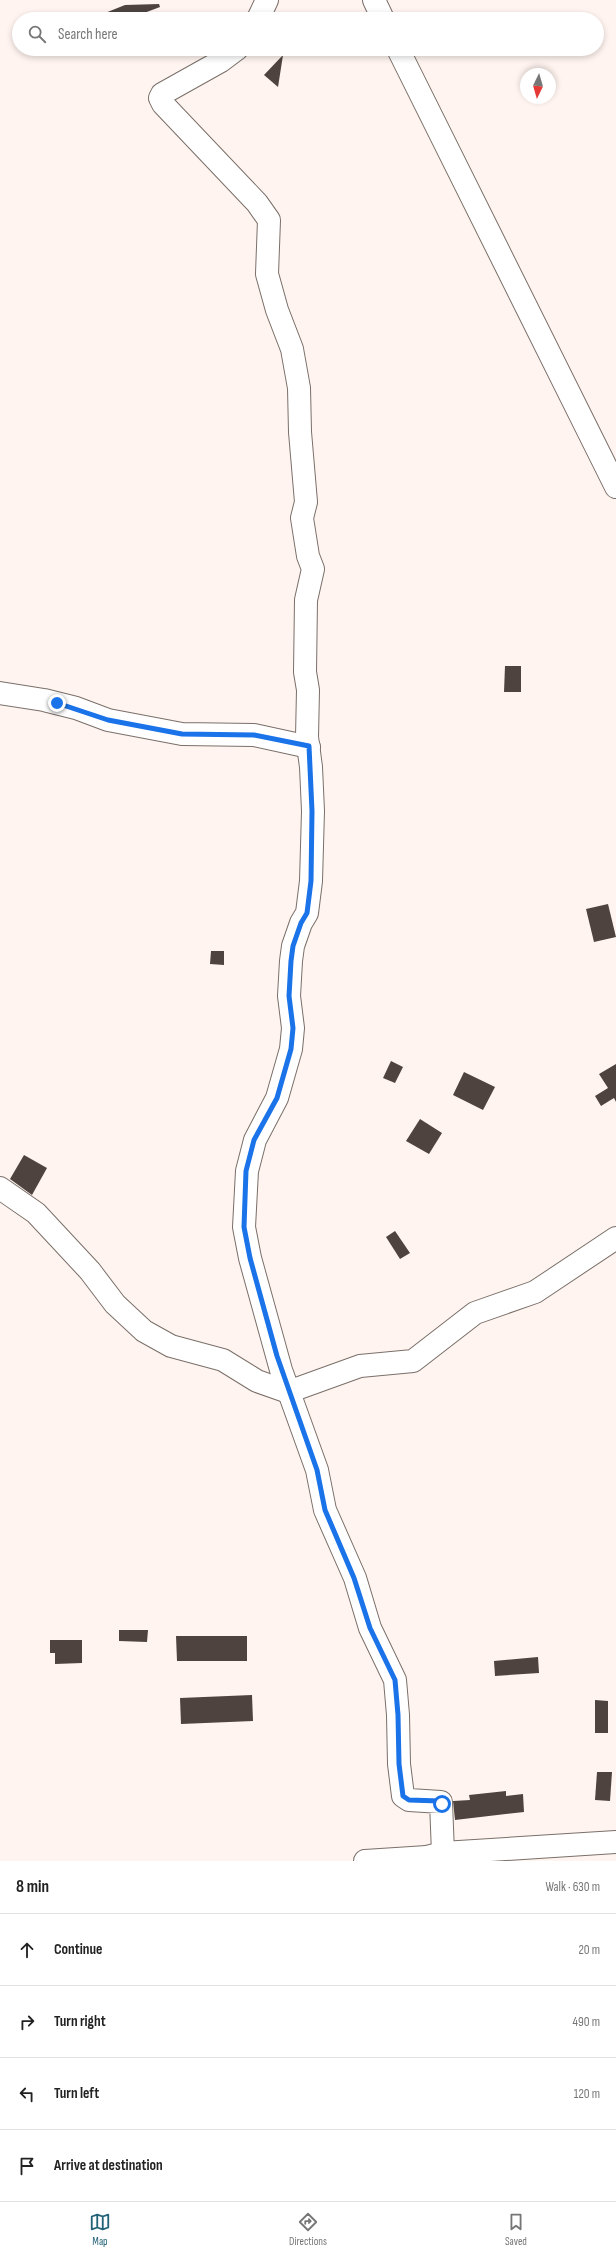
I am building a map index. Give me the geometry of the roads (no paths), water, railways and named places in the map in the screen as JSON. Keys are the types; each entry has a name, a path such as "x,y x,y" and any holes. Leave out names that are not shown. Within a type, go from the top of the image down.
{"street":[{"path":"261,12 266,0"},
{"path":"374,0 380,12"},
{"path":"227,56 162,94 160,98 163,104 257,203 269,220 267,274 277,310 292,349 299,388 300,432 306,502 302,518 308,556 313,569 306,600 305,672 308,690 312,811 311,881 307,913 301,923 293,946 291,961 289,996 293,1028 291,1049 277,1098 254,1140 246,1171 244,1227 256,1278 288,1392 317,1470 325,1510 354,1578 370,1628 395,1680 398,1715 399,1764 403,1796 409,1800 441,1802 432,1857"},
{"path":"401,56 616,487"},
{"path":"0,693 44,700 76,708 108,720 182,734 254,735 309,746"},
{"path":"0,1188 36,1213 90,1271 115,1304 144,1331 170,1346 223,1360 257,1381 288,1392 360,1366 413,1361 475,1313 535,1292 616,1238"},
{"path":"366,1861 616,1842"}]}
